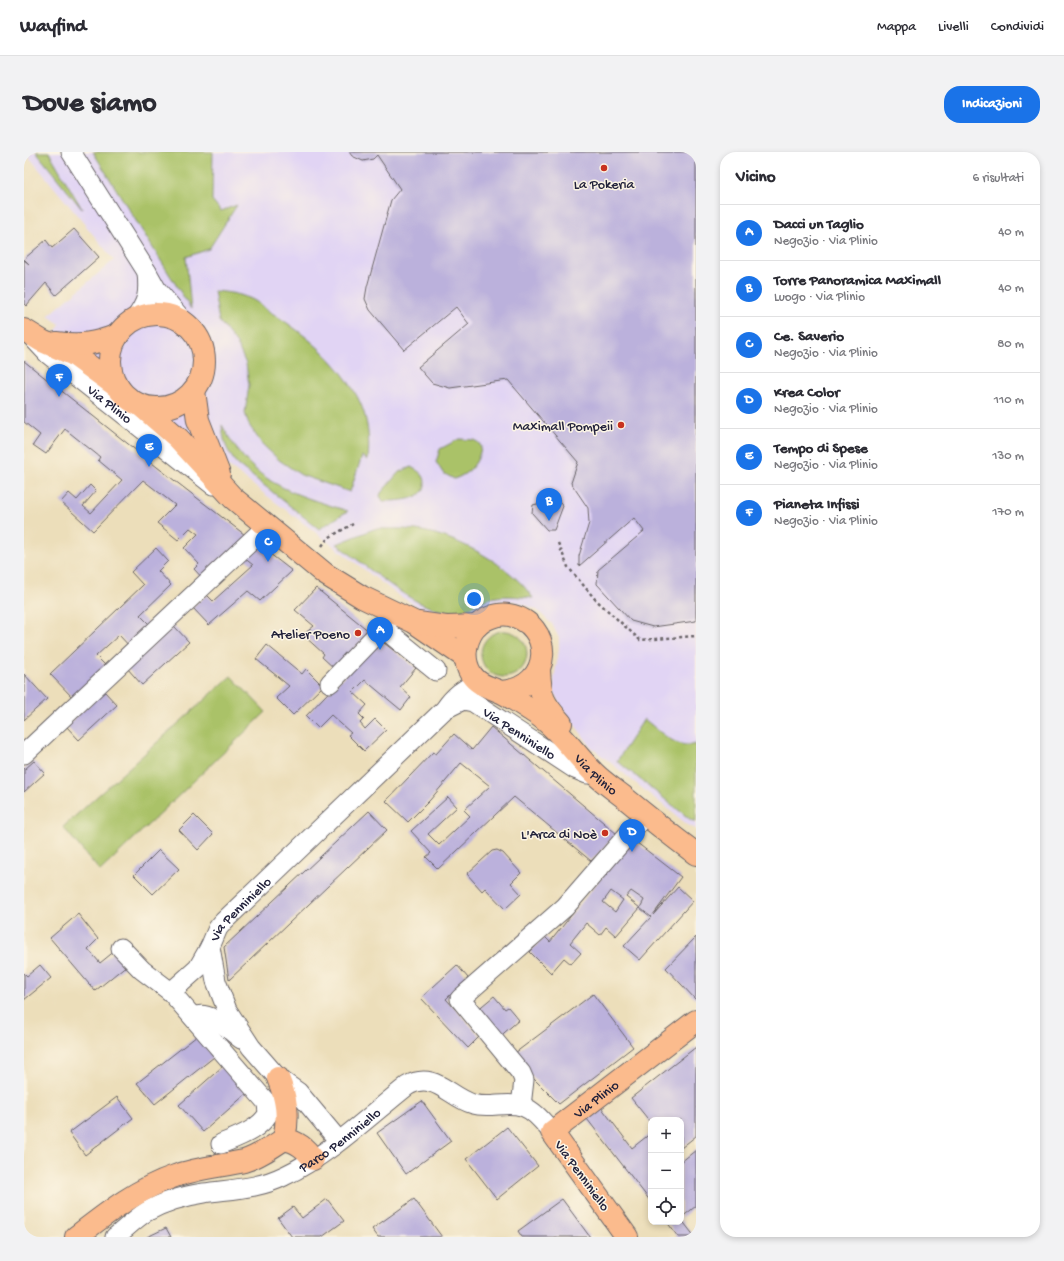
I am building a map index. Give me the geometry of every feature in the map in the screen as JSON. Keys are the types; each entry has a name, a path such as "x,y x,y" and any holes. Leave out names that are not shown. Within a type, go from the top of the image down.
{"main road":[{"name":"Via Plinio","path":"118,387 112,374 110,360 112,346 118,335 126,326 135,319 147,315 160,314 172,316 184,322 195,333 202,346 204,362 202,377 194,390 183,401 168,407 154,408 140,405"},
{"name":"Via Plinio","path":"26,332 55,343 73,345 96,344 118,335"},
{"name":"Via Plinio","path":"26,332 54,348 74,355 118,387 128,398 140,405 178,438 233,498 266,527 340,585 388,620 446,627 477,626 486,619 498,616 510,615 521,619 538,635 542,646 542,658 539,669 539,689 546,706 592,757 696,840"},
{"name":"Via Plinio","path":"194,390 198,420 209,453 233,498"},
{"name":"Via Plinio","path":"414,622 465,657"},
{"path":"477,626 470,635 466,646 465,657 472,675 478,682"},
{"path":"501,692 513,691 523,687 533,679 539,669"},
{"name":"Via Plinio","path":"478,682 488,689 501,692 545,721 595,774 696,854"},
{"name":"Via Plinio","path":"552,1132 696,1021"},
{"path":"278,1078 287,1104 288,1115 284,1139"},
{"name":"Via Penniniello","path":"552,1132 627,1237"},
{"path":"76,1237 123,1202 156,1183 198,1169 245,1160 259,1154 284,1139 301,1145 313,1159"}],"street":[{"path":"71,152 157,290 184,322"},
{"path":"135,319 145,305 148,292 147,272"},
{"name":"Via Plinio","path":"26,332 48,354 198,475 233,498"},
{"path":"24,754 266,527"},
{"path":"330,683 388,620 436,670"},
{"name":"Via Penniniello","path":"338,1140 298,1092 278,1078 251,1047 221,997 216,981 210,947 216,933 224,921 445,709 460,692 478,682"},
{"name":"Via Penniniello","path":"445,709 463,700 473,702 576,769 587,774 595,774"},
{"path":"521,1106 524,1080 521,1073 460,999 566,906 638,823"},
{"path":"171,992 198,968 210,947"},
{"path":"121,948 142,970 171,992 267,1103 268,1108 265,1119 255,1127 221,1144"},
{"path":"193,1017 204,1015 213,1019 251,1047"},
{"name":"Parco Penniniello","path":"115,1237 146,1212 175,1200 204,1193 258,1186 284,1176 313,1159 407,1086 420,1080 430,1081 474,1104 485,1106 508,1104 521,1106 532,1110 552,1132"}],"path":[{"path":"310,561 328,538 353,524"},
{"path":"558,543 568,567 595,599 640,640 696,636"}],"shaded area":[{"path":"25,152 696,152 696,829 688,825 592,748 561,706 554,692 559,638 552,624 536,609 513,601 497,601 459,617 444,617 420,608 398,595 54,334 60,324 48,316 114,260"}],"green space":[{"path":"36,152 49,152 82,209"},
{"path":"93,152 213,152 212,200 221,211 237,205 209,249 186,257 191,309"},
{"path":"214,291 238,295 257,302 306,337 330,359 350,384 364,413 368,428 369,444 368,460 362,456 350,492 301,475 279,460 262,444 249,425 245,413 249,385 246,364 237,344 219,321"},
{"path":"222,425 234,445 246,460 274,483 308,498 348,511 319,529 237,464 226,446"},
{"path":"459,439 474,440 479,443 481,447 476,463 469,471 454,479 443,473 436,462 440,449"},
{"path":"411,467 421,473 424,477 424,489 421,493 416,497 409,499 383,501 380,496 381,493 399,472"},
{"path":"374,529 416,530 452,540 484,555 499,565 524,586 533,598 510,596 494,597 459,612 440,611 425,605 393,587 337,544"},
{"path":"504,631 517,635 523,641 527,654 523,667 517,673 504,677 491,673 485,667 481,654 485,641 491,635"},
{"path":"231,676 266,712 100,871 63,827"},
{"path":"644,719 675,742 689,745 696,744 696,822 691,820 617,761"}],"building":[{"name":"Maximall Pompeii","path":"349,152 696,152 696,621 653,627 631,621 597,584 598,570 644,531 634,518 579,566 579,556 589,523 588,508 571,483 578,462 508,380 450,388 432,383 418,367 469,324 456,307 404,350 370,310 365,299 367,287 391,200 400,189 377,155 373,159 363,161 352,156"},
{"path":"74,229 99,257 56,295 46,283 26,306 24,304 24,260 29,264 24,259 46,240 52,248"},
{"path":"24,361 249,538 205,581 194,569 199,564 184,548 198,534 190,528 178,540 157,523 175,505 143,480 93,531 61,502 69,493 77,500 90,485 96,491 83,506 91,513 122,480 98,460 100,457 65,429 46,454 33,445 40,435 24,422"},
{"path":"558,499 563,506 554,530 547,530 532,513 533,505"},
{"path":"256,543 292,571 260,601 248,591 209,625 192,607 207,595 213,601 253,565 243,557"},
{"path":"156,548 168,561 158,571 171,585 140,615 153,628 131,648 119,635 96,656 107,667 74,699 50,674 143,585 131,572"},
{"path":"316,588 370,632 335,669 322,657 324,654 303,635 314,626 295,610"},
{"path":"174,626 189,642 142,685 127,668"},
{"path":"379,639 416,668 400,687 411,697 401,710 365,680 353,692 367,705 359,714 364,719 360,723 365,729 375,719 386,730 364,751 348,735 351,733 331,715 318,728 306,716"},
{"path":"267,645 302,674 306,669 323,686 293,715 276,698 289,686 256,659"},
{"path":"24,674 47,699 24,720"},
{"path":"104,691 117,705 79,740 66,726"},
{"path":"491,727 617,834 591,861 514,797 438,869 426,857 431,853 411,831 448,797 457,807 428,834 439,845 470,816 464,810 490,786 461,763 430,800 408,822 386,801 433,752 436,754 454,734 472,750"},
{"path":"34,761 45,773 24,792 24,768 25,769"},
{"path":"369,811 387,830 229,980 224,947"},
{"path":"194,815 213,834 198,850 179,830"},
{"path":"632,839 681,877 653,915 678,887 693,901 640,960 624,946 651,917 640,908 616,936 606,927 600,935 586,923 570,943 581,953 571,964 564,958 551,973 530,952 545,937 550,942","holes":["611,891 623,900 615,912 603,902","631,891 644,900 640,908 626,897"]},
{"path":"159,850 179,869 153,894 134,875"},
{"path":"497,850 503,853 521,873 511,883 521,894 505,909 485,888 482,891 467,874 492,851"},
{"path":"78,914 98,939 88,949 100,963 116,950 128,964 95,991 50,938"},
{"path":"696,937 696,1000 666,968"},
{"path":"40,965 51,978 24,1000 24,973 27,976"},
{"path":"457,965 468,978 446,999 480,1036 468,1048 421,998"},
{"path":"593,994 633,1047 559,1104 511,1056"},
{"path":"494,996 505,1009 508,1007 519,1020 497,1039 476,1011"},
{"path":"197,1036 214,1057 155,1104 137,1083"},
{"path":"696,1047 696,1136 684,1146 684,1117 648,1117 648,1119 631,1098"},
{"path":"223,1066 247,1093 203,1132 179,1105"},
{"path":"117,1097 133,1118 85,1155 69,1133"},
{"path":"422,1101 451,1141 406,1174 377,1133"},
{"path":"598,1103 632,1148 648,1135 648,1198 584,1115"},
{"path":"507,1127 538,1166 497,1199 466,1159"},
{"path":"696,1150 696,1206 684,1216 684,1189 684,1160"},
{"path":"327,1199 344,1221 322,1237 292,1237 278,1218 293,1207 302,1218"},
{"path":"414,1199 442,1237 378,1237 372,1229"},
{"path":"562,1199 590,1237 522,1237 518,1231"},
{"path":"684,1223 695,1237 678,1237 669,1225 684,1225"},
{"path":"166,1228 171,1237 147,1237"}],"place":[{"name":"La Pokeria","path":"604,168"},
{"name":"Pianeta Infissi","path":"59,397"},
{"name":"Maximall Pompeii","path":"621,425"},
{"name":"Tempo di Spese","path":"149,467"},
{"name":"Torre Panoramica Maximall","path":"549,521"},
{"name":"Ce. Saverio","path":"268,562"},
{"name":"Atelier Poeno","path":"358,633"},
{"name":"Dacci un Taglio","path":"380,650"},
{"name":"L'Arca di Noè","path":"605,833"},
{"name":"Krea Color","path":"632,852"}]}
